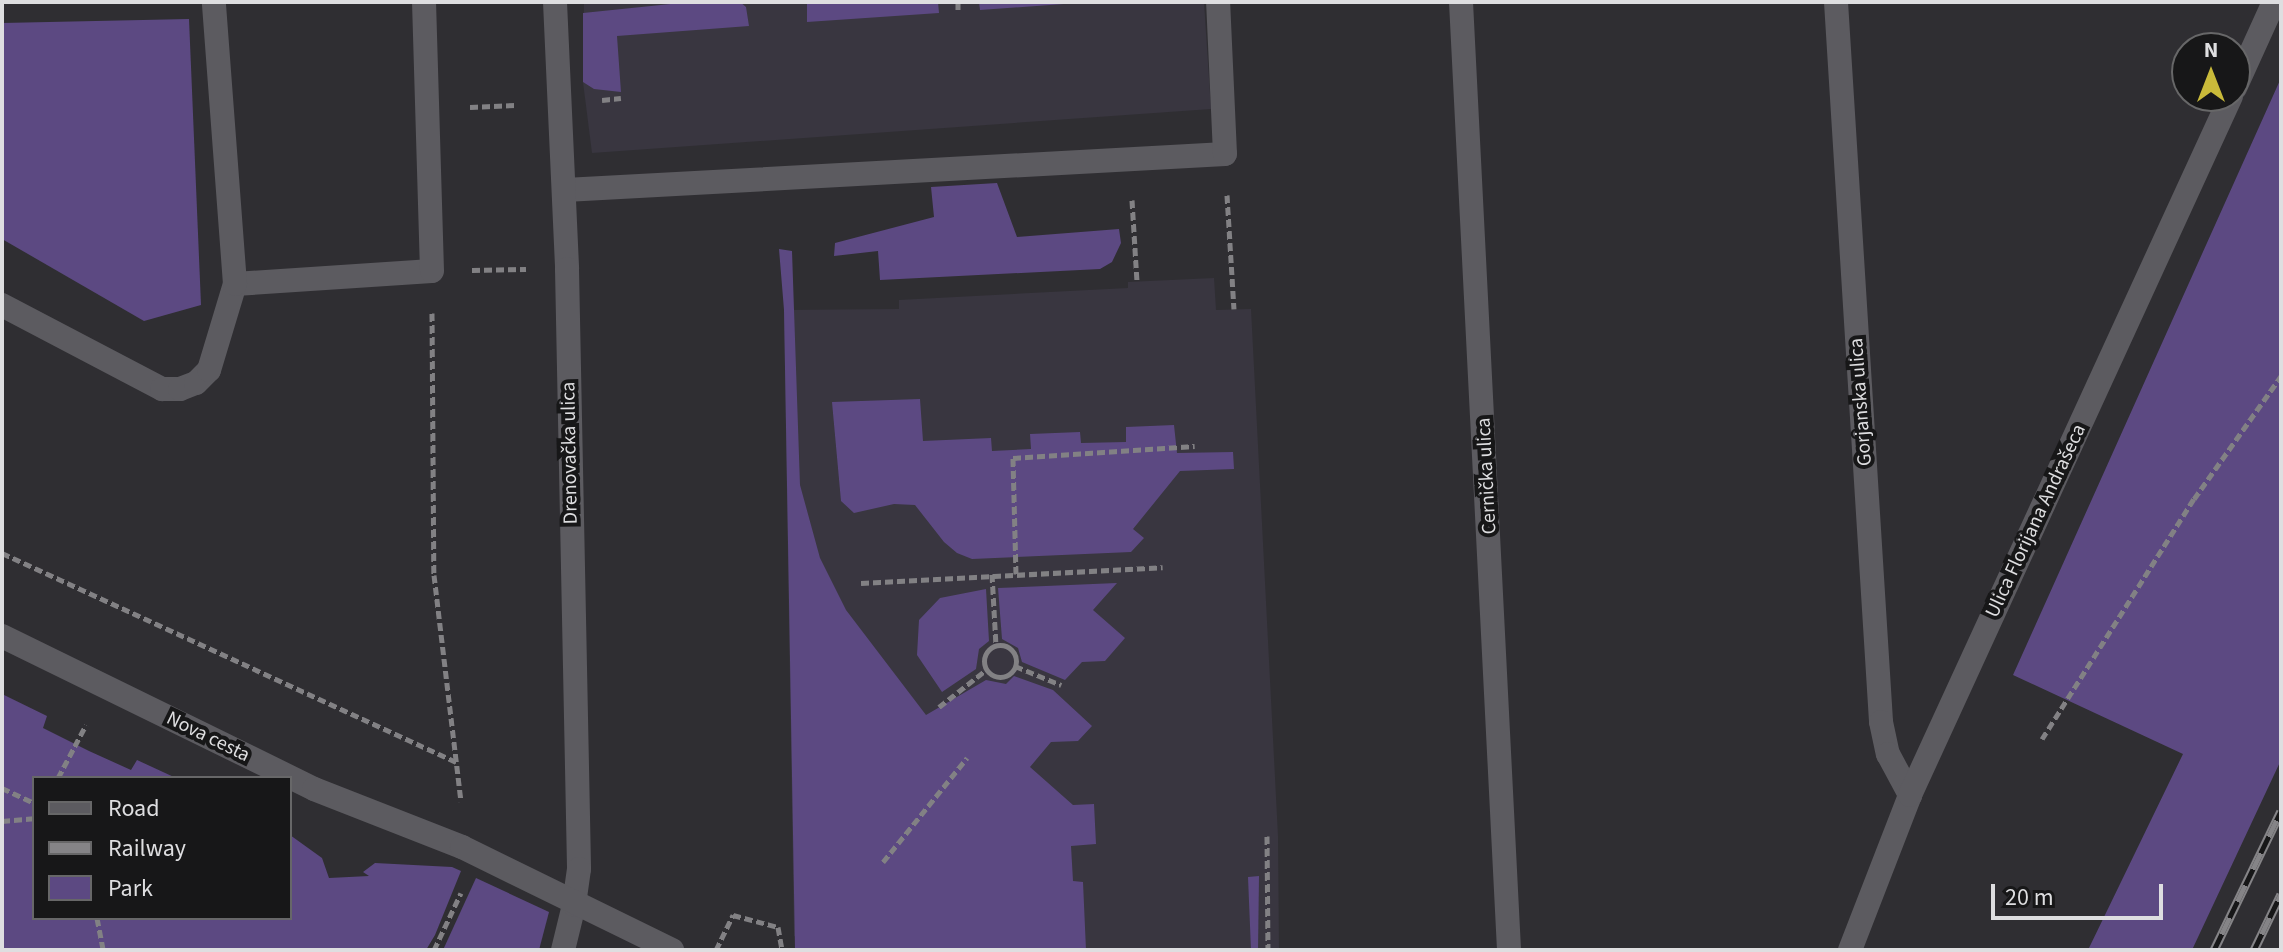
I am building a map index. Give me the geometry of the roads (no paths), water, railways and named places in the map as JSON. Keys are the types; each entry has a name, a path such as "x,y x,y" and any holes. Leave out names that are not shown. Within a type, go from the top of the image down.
{"street":[{"path":"2,305 162,389 180,389 196,383 209,370 235,284 214,2"},
{"path":"235,284 432,271 424,2"},
{"name":"Drenovačka ulica","path":"555,2 565,190 579,869 563,950"},
{"path":"565,190 1225,154 1218,2"},
{"name":"Cernička ulica","path":"1461,2 1509,950"},
{"name":"Gorjanska ulica","path":"1836,2 1881,722 1888,754 1910,795"},
{"path":"2251,53 2274,2"},
{"name":"Ulica Florijana Andrašeca","path":"1850,950 1910,795 2224,112"},
{"name":"Nova cesta","path":"2,636 287,776"},
{"name":"Nova cesta","path":"292,778 468,851 672,950"}],"railway":[{"path":"2214,950 2281,811"},
{"path":"2254,950 2281,894"}]}
